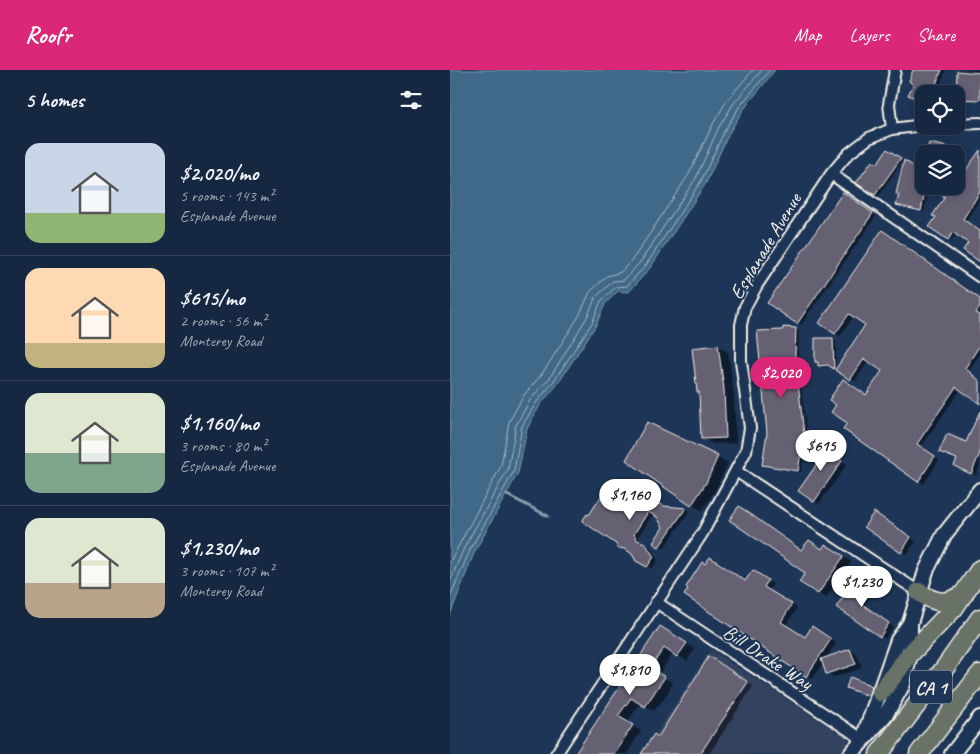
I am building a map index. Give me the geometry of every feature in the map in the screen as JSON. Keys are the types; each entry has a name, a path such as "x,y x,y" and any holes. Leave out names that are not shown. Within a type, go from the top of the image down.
{"highway":[{"path":"881,692 910,654 940,625 980,570"},
{"path":"919,592 935,602 942,603 949,602 964,594"},
{"name":"CA 1","path":"879,754 980,618"},
{"name":"CA 1","path":"919,754 980,674"}],"street":[{"path":"892,129 889,104 895,70"},
{"path":"965,124 980,123"},
{"name":"Esplanade Avenue","path":"556,754 702,534 746,451 750,428 741,361 741,325 745,307 757,285 831,174 848,154 869,138 892,129 915,126"},
{"path":"831,174 980,277"},
{"path":"736,471 919,592"},
{"path":"851,754 862,739 886,714 903,684 910,654 910,623 926,571 944,535 980,490"},
{"name":"Bill Drake Way","path":"656,602 862,739"},
{"path":"862,739 881,692 898,640 910,623"},
{"path":"952,754 979,720"}],"shaded area":[{"path":"711,650 847,738 849,744 842,754 642,754"}],"water":[{"path":"450,70 775,70 743,110 729,133 706,183 650,268 629,292 618,291 605,304 596,325 557,385 540,405 527,429 518,473 474,553 450,615"}],"building":[{"path":"913,70 942,70 935,85 915,85 915,98 908,95 913,85 909,81"},
{"path":"957,71 980,73 980,100 965,99 965,85 956,85"},
{"path":"887,149 901,158 875,195 856,183 872,161 877,164"},
{"path":"980,150 980,192 963,219 980,231 980,262 963,250 968,243 953,232 948,240 929,227 936,217 932,216 945,197 943,195 965,195 965,171"},
{"path":"904,160 915,167 915,195 924,195 921,211 896,205 899,195 896,194"},
{"path":"843,192 873,213 797,324 767,303"},
{"path":"882,230 980,299 980,307 976,313 980,315 980,345 965,368 980,381 980,404 956,387 917,444 935,456 918,482 843,429 847,423 831,412 836,405 829,400 843,379 866,395 882,371 864,359 850,380 835,370 865,325 849,314 835,334 819,323"},
{"path":"783,327 796,328 795,356 804,434 798,471 762,465 767,433 757,331 783,330"},
{"path":"815,338 833,338 834,369 828,365 818,366 818,362 815,362"},
{"path":"718,345 724,389 726,438 701,439 699,392 697,392 692,348"},
{"path":"980,411 980,453 971,474 954,466 957,459 939,452 947,434 966,442"},
{"path":"647,422 718,456 706,483 691,506 626,460"},
{"path":"822,440 835,448 831,453 842,461 814,502 798,491 822,457 814,452"},
{"path":"607,487 615,487 617,492 626,493 629,500 638,505 645,495 654,496 657,502 664,506 686,508 659,547 653,543 663,527 657,517 648,512 634,534 637,540 645,543 654,557 647,567 636,561 632,554 625,549 618,548 616,544 582,521 587,514 589,515"},
{"path":"739,506 801,550 809,540 822,549 825,544 844,556 818,594 799,582 805,573 729,520"},
{"path":"874,512 911,537 901,553 864,527"},
{"path":"710,557 745,581 753,570 768,580 764,587 792,604 781,622 805,637 812,626 831,639 806,677 684,595 688,589 686,587 702,562 705,564"},
{"path":"858,576 871,585 859,602 889,623 880,637 836,607"},
{"path":"660,626 687,643 677,657 664,648 650,668 665,677 645,707 631,698 618,716 633,725 614,754 575,754"},
{"path":"850,649 856,664 826,674 821,659"},
{"path":"709,656 748,682 700,754 641,754 654,734 658,737"},
{"path":"850,677 872,686 868,696 846,688"}],"waterway":[{"path":"507,495 548,516"}]}
